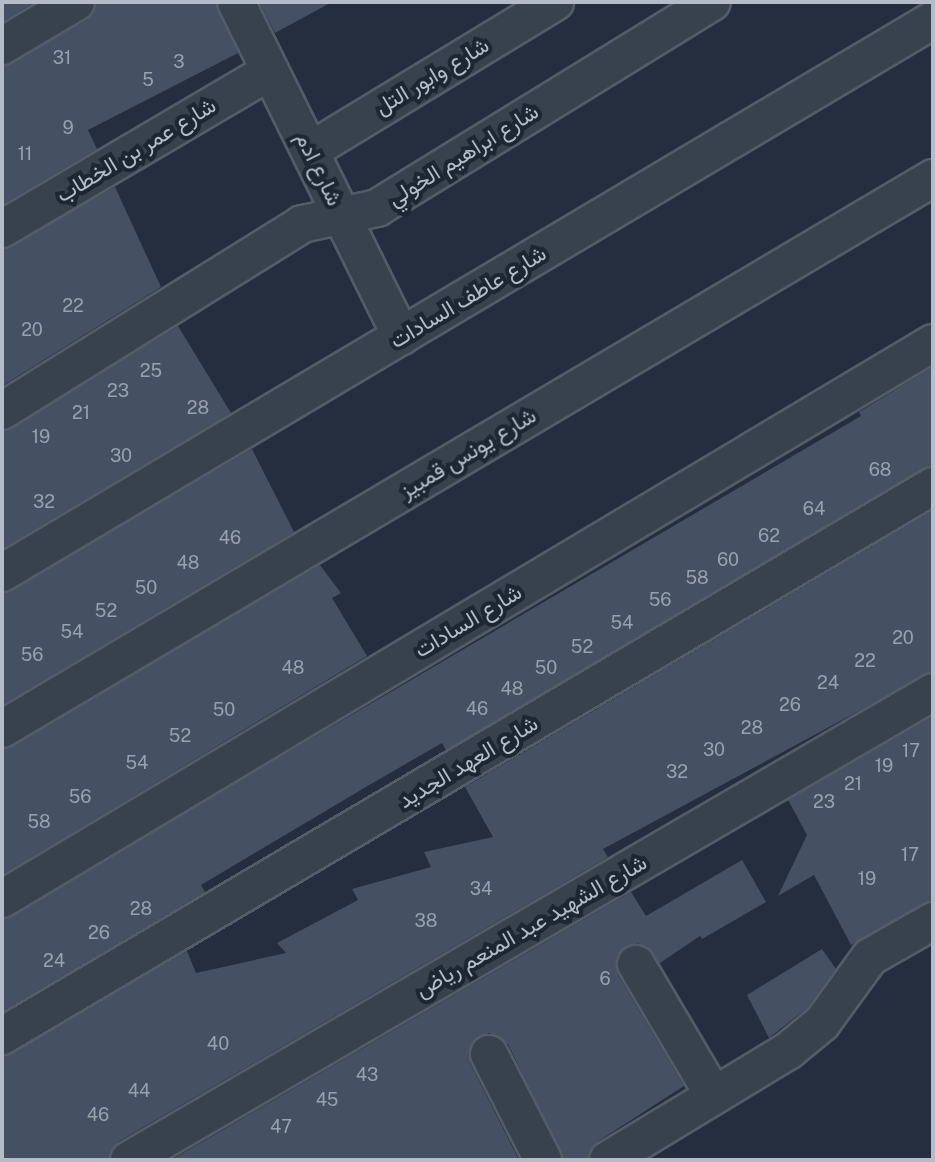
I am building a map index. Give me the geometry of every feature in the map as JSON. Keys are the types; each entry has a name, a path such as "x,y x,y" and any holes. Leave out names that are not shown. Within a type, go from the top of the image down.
{"street":[{"path":"2,46 76,2"},
{"name":"شارع وابور التل","path":"310,151 555,2"},
{"name":"شارع ابراهيم الخولي","path":"2,411 302,224 377,208 712,2"},
{"name":"شارع ادم","path":"240,4 401,336"},
{"name":"شارع عاطف السادات","path":"2,573 933,20"},
{"name":"شارع عمر بن الخطاب","path":"2,229 270,71"},
{"name":"شارع يونس قمبيز","path":"2,729 933,178"},
{"name":"شارع السادات","path":"2,899 933,343"},
{"name":"شارع العهد الجديد","path":"2,1036 933,486"},
{"name":"شارع الشهيد عبد المنعم رياض","path":"129,1160 933,692"},
{"path":"608,1160 788,1051 822,1023 870,957 933,921"},
{"path":"636,964 714,1096"},
{"path":"489,1054 543,1160"}],"building":[{"path":"2,2 35,2 2,22"},
{"path":"97,2 215,2 238,53 88,130 97,149 2,205 2,67 87,20"},
{"path":"259,2 332,2 275,33"},
{"path":"115,187 161,287 2,386 2,250"},
{"path":"178,326 231,413 2,549 2,432"},
{"path":"933,367 933,465 446,750 442,743 371,784 201,885 205,892 2,1012 2,920 861,416 859,412"},
{"path":"252,449 294,532 2,705 2,594"},
{"path":"933,510 933,671 603,849 608,857 118,1142 108,1160 2,1160 2,1057 187,951 196,973 286,953 277,943 358,900 352,889 431,867 424,852 493,837 465,787"},
{"path":"320,565 341,593 332,598 367,656 2,875 2,750"},
{"path":"933,716 933,900 851,945 814,875 778,896 807,835 788,800"},
{"path":"742,860 766,902 702,939 700,936 660,963 647,946 637,943 617,954 618,975 684,1086 597,1142 587,1160 564,1160 508,1044 489,1033 472,1042 470,1063 519,1160 171,1160 631,892 646,916"},
{"path":"822,949 836,969 807,1008 769,1038 747,995"}]}
